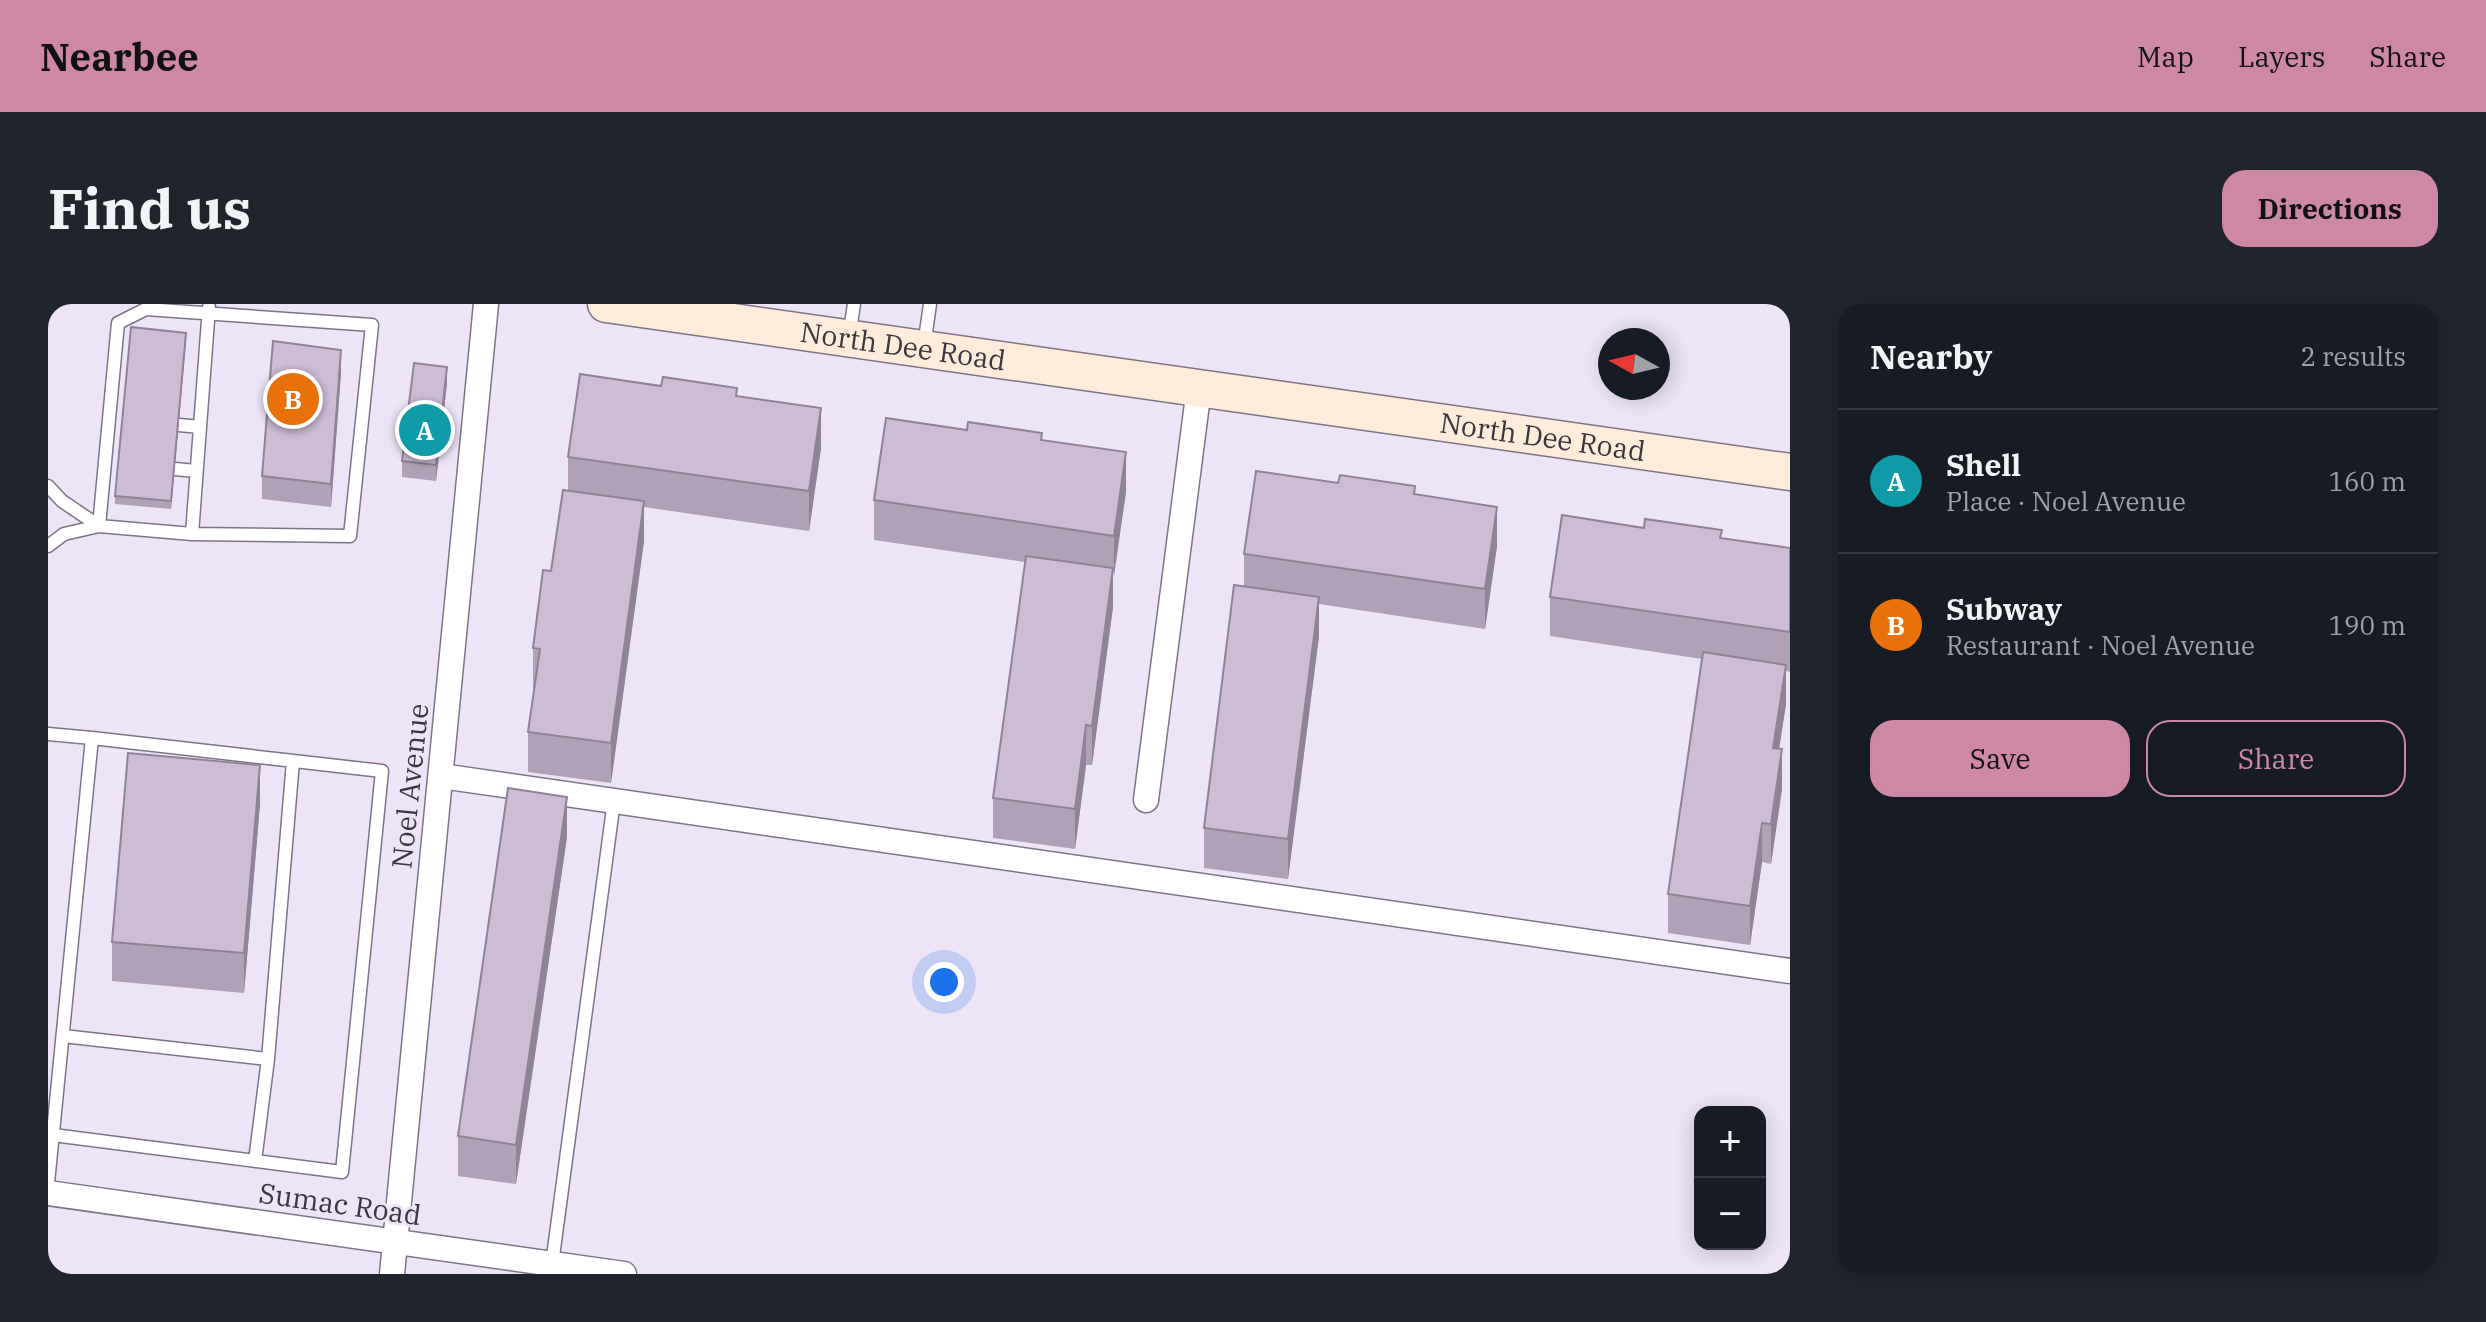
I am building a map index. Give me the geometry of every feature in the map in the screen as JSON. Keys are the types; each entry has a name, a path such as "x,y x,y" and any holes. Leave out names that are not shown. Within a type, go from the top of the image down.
{"street":[{"name":"Noel Avenue","path":"392,1274 486,304"},
{"name":"North Dee Road","path":"606,304 852,321 923,349 1790,472"},
{"path":"1146,800 1199,388"},
{"path":"441,776 1790,971"},
{"name":"Sumac Road","path":"48,1193 624,1274"}],"lane":[{"path":"923,349 930,304"},
{"path":"192,534 200,427 197,385 208,308"},
{"path":"48,546 64,534 99,526 192,534 350,536 372,325 208,308 146,309 118,323 113,378 116,420 112,464 99,526"},
{"path":"113,378 127,379"},
{"path":"179,425 200,427"},
{"path":"175,469 196,471"},
{"path":"48,486 62,501 99,526"},
{"path":"48,734 382,771 342,1172 53,1135"},
{"path":"48,1183 92,738"},
{"path":"255,1161 268,1059 293,761"},
{"path":"552,1264 614,801"},
{"path":"63,1036 268,1059"}],"building":[{"path":"131,327 186,333 171,501 115,496"},
{"path":"273,341 341,350 331,484 262,476"},
{"path":"414,363 447,367 436,465 402,461"},
{"path":"580,374 661,386 663,377 737,388 736,396 821,408 809,491 568,457"},
{"path":"886,418 967,430 968,422 1042,433 1041,440 1126,452 1114,536 874,500"},
{"path":"1256,471 1338,483 1340,475 1415,486 1414,494 1497,507 1485,589 1244,554"},
{"path":"563,490 644,501 611,743 528,732 540,649 533,648 543,570 551,571"},
{"path":"1562,515 1644,528 1645,519 1722,530 1720,538 1790,548 1790,632 1550,597"},
{"path":"1026,556 1113,568 1092,726 1086,725 1075,809 993,798"},
{"path":"1234,585 1319,597 1288,839 1204,828"},
{"path":"1703,652 1786,665 1773,748 1782,749 1771,824 1762,823 1750,906 1668,894"},
{"path":"128,753 260,765 244,953 112,942"},
{"path":"508,788 567,797 516,1145 458,1136"}],"place":[{"name":"Subway","path":"293,399"},
{"name":"Shell","path":"425,430"}]}
